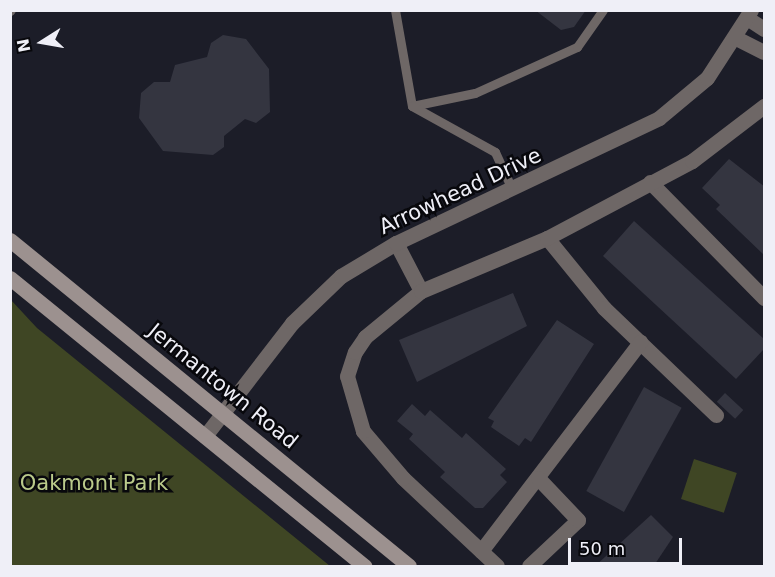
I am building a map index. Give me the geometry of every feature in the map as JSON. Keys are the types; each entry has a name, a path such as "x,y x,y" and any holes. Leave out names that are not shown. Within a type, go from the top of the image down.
{"main road":[{"name":"Jermantown Road","path":"10,240 224,413 409,567"},
{"path":"10,278 365,567"}],"street":[{"path":"749,14 765,29"},
{"name":"Arrowhead Drive","path":"205,436 318,296 396,243 659,118 707,78 736,38 749,14"},
{"path":"736,38 765,52"},
{"path":"497,567 403,478 354,413 347,376 355,352 365,338 421,291 547,238 650,182 740,129 765,106"},
{"path":"650,182 765,298"},
{"path":"547,238 640,342 716,415"},
{"path":"396,243 421,291"},
{"path":"481,551 640,342"},
{"path":"529,567 578,520 538,478"}],"lane":[{"path":"395,10 412,106"},
{"path":"412,106 475,93 576,47 603,10"},
{"path":"412,106 495,152 512,189"}],"green space":[{"name":"Oakmont Park","path":"11,300 37,328 330,566 11,566"},
{"path":"694,459 737,473 724,513 681,499"}],"building":[{"path":"535,10 586,10 574,27 561,30"},
{"path":"223,35 246,39 269,69 270,112 256,123 245,119 224,136 224,147 213,155 163,151 139,118 141,93 154,82 170,82 175,65 207,57 211,43"},
{"path":"729,159 765,187 765,256 716,209 720,205 702,188"},
{"path":"634,221 765,340 765,348 736,379 603,256"},
{"path":"513,293 527,326 417,382 399,340"},
{"path":"557,320 594,344 531,442 525,438 519,446 491,427 494,421 488,418"},
{"path":"644,387 682,408 624,512 586,491"},
{"path":"725,393 743,410 735,419 717,402"},
{"path":"412,404 425,416 430,410 462,438 466,433 506,469 500,475 507,482 483,508 475,508 440,477 445,472 409,439 413,434 397,421"},
{"path":"651,515 673,537 653,567 594,567"}]}
